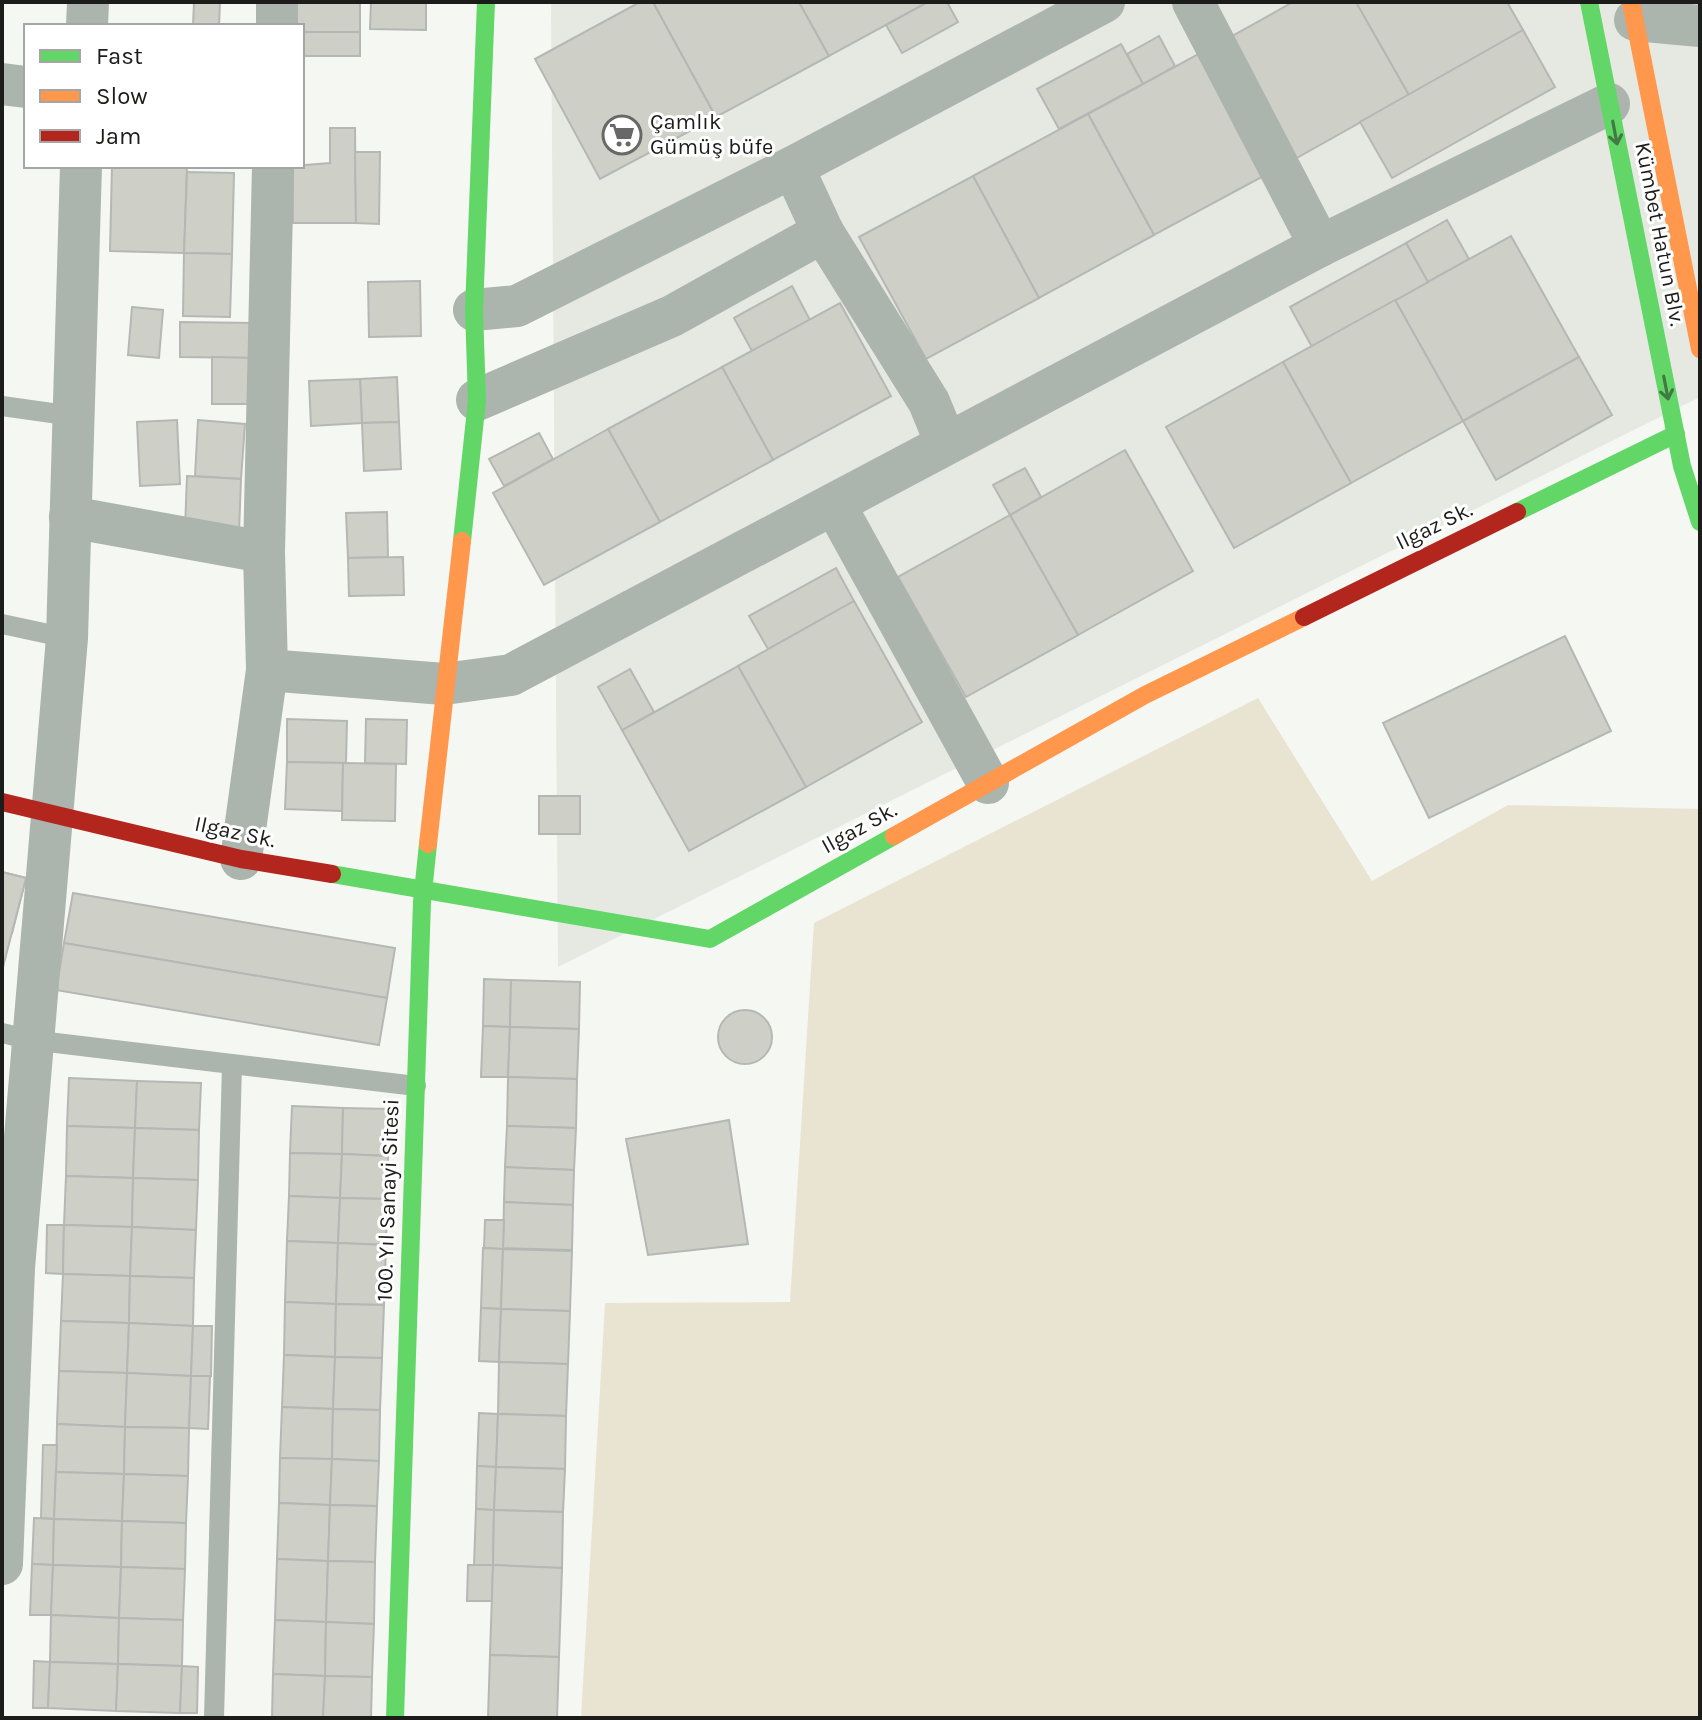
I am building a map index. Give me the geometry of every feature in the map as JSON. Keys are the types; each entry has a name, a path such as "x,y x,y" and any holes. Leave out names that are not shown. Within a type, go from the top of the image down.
{"street":[{"path":"87,24 88,2"},
{"path":"277,2 277,24"},
{"name":"100. Yıl Sanayi Sitesi","path":"395,1718 423,890 477,400 474,310 486,2"},
{"path":"474,310 517,306 793,167 1104,2"},
{"path":"1193,2 1320,246"},
{"name":"Kümbet Hatun Blv.","path":"1589,2 1676,434 1700,522"},
{"path":"1633,11 1700,26"},
{"name":"Kümbet Hatun Blv.","path":"1633,11 1700,349"},
{"path":"2,84 24,87"},
{"path":"267,670 444,684 511,675 835,505 945,441 1320,246 1609,104"},
{"path":"793,167 823,232 929,402 945,441"},
{"path":"2,1564 14,1268 17,1037 51,814 67,638 81,168"},
{"path":"241,859 267,670 264,552 273,168"},
{"path":"477,400 672,316 823,232"},
{"name":"Ilgaz Sk.","path":"2,802 241,859 710,939 1145,695 1676,434"},
{"path":"835,505 988,783"},
{"path":"70,517 264,552"}],"lane":[{"path":"2,406 73,416"},
{"path":"2,624 67,638"},
{"path":"17,1037 416,1086"},
{"path":"214,1718 232,1065"}],"shaded area":[{"path":"551,2 1700,2 1700,397 558,967"},
{"path":"1258,698 1372,881 1508,805 1700,809 1700,1718 581,1718 605,1303 790,1302 814,923"}],"building":[{"path":"194,2 220,2 219,24 193,24"},
{"path":"290,2 360,2 360,32 304,32 304,24 290,24"},
{"path":"371,2 426,2 426,30 370,29"},
{"path":"640,2 653,2 716,117 600,179 535,59"},
{"path":"653,2 799,2 829,56 716,117"},
{"path":"799,2 928,2 829,56"},
{"path":"928,2 947,2 958,22 902,53 886,25"},
{"path":"1293,2 1356,2 1409,95 1295,159 1227,39"},
{"path":"1356,2 1507,2 1523,30 1409,95"},
{"path":"1523,30 1555,87 1392,178 1360,122"},
{"path":"304,32 360,32 360,56 304,56"},
{"path":"1159,36 1175,66 1143,84 1127,54"},
{"path":"1121,44 1143,84 1059,129 1037,89"},
{"path":"1202,52 1269,173 1154,235 1088,114"},
{"path":"1088,114 1154,235 1039,298 973,176"},
{"path":"330,128 355,128 356,223 293,223 293,168 330,163"},
{"path":"355,152 380,152 379,224 356,223"},
{"path":"112,168 187,168 184,253 110,251"},
{"path":"187,172 234,173 232,254 184,253"},
{"path":"973,176 1039,298 926,359 859,237"},
{"path":"1447,220 1469,259 1428,282 1406,243"},
{"path":"1511,236 1579,357 1463,421 1395,300"},
{"path":"1406,243 1428,282 1312,347 1290,307"},
{"path":"184,253 232,254 230,317 183,316"},
{"path":"420,281 421,336 369,337 368,282"},
{"path":"792,286 810,320 752,351 734,318"},
{"path":"1395,300 1463,421 1351,483 1283,362"},
{"path":"840,303 891,396 773,460 722,367"},
{"path":"132,307 163,310 159,358 128,355"},
{"path":"180,322 254,323 254,358 180,357"},
{"path":"212,357 254,358 254,404 212,404"},
{"path":"1579,357 1612,415 1496,480 1463,421"},
{"path":"1283,362 1351,483 1234,548 1166,427"},
{"path":"722,367 773,460 660,522 608,429"},
{"path":"397,377 399,422 362,423 360,379"},
{"path":"360,379 362,423 311,426 309,381"},
{"path":"177,420 180,484 140,486 137,422"},
{"path":"198,420 245,424 241,479 195,476"},
{"path":"399,422 401,469 364,471 362,423"},
{"path":"608,429 660,522 544,585 493,493"},
{"path":"539,433 553,459 504,486 489,459"},
{"path":"1125,450 1193,571 1078,635 1010,515"},
{"path":"1025,468 1041,497 1010,515 993,485"},
{"path":"187,476 241,479 239,532 185,529"},
{"path":"387,512 388,557 348,558 346,513"},
{"path":"1010,515 1078,635 966,697 898,577"},
{"path":"403,557 404,595 349,596 348,558"},
{"path":"836,568 854,601 768,649 749,616"},
{"path":"854,601 922,722 806,787 738,666"},
{"path":"1565,636 1611,731 1429,818 1383,723"},
{"path":"738,666 806,787 689,851 622,730"},
{"path":"630,669 654,712 622,730 598,687"},
{"path":"287,719 347,721 346,763 287,762"},
{"path":"366,719 407,720 406,764 365,763"},
{"path":"287,762 343,763 342,811 285,809"},
{"path":"343,763 396,764 395,821 342,820"},
{"path":"539,796 580,796 580,834 539,834"},
{"path":"2,872 26,878 12,933 2,931"},
{"path":"2,872 26,878 2,971"},
{"path":"73,893 395,948 387,998 64,943"},
{"path":"64,943 387,998 379,1045 56,990"},
{"path":"484,979 511,980 510,1027 483,1026"},
{"path":"511,980 580,982 579,1029 510,1027"},
{"path":"745,1010 764,1018 772,1037 764,1056 745,1064 726,1056 718,1037 726,1018"},
{"path":"483,1026 510,1027 508,1077 481,1077"},
{"path":"510,1027 579,1029 577,1079 508,1077"},
{"path":"508,1077 577,1079 576,1128 507,1126"},
{"path":"69,1078 137,1081 135,1128 67,1126"},
{"path":"137,1081 201,1083 199,1130 135,1128"},
{"path":"292,1106 343,1108 342,1154 290,1153"},
{"path":"343,1108 390,1109 388,1156 342,1154"},
{"path":"729,1120 748,1244 648,1255 626,1139"},
{"path":"67,1126 135,1128 133,1178 66,1176"},
{"path":"507,1126 576,1128 574,1170 505,1167"},
{"path":"135,1128 199,1130 198,1180 133,1178"},
{"path":"290,1153 342,1154 340,1198 289,1196"},
{"path":"342,1154 388,1156 387,1199 340,1198"},
{"path":"505,1167 574,1170 573,1205 504,1202"},
{"path":"66,1176 133,1178 132,1227 64,1225"},
{"path":"133,1178 198,1180 196,1230 132,1227"},
{"path":"289,1196 340,1198 338,1243 287,1241"},
{"path":"340,1198 387,1199 386,1245 338,1243"},
{"path":"504,1202 573,1205 572,1250 503,1248"},
{"path":"485,1220 504,1220 503,1249 484,1248"},
{"path":"47,1225 64,1225 63,1274 46,1273"},
{"path":"64,1225 132,1227 130,1276 63,1274"},
{"path":"132,1227 196,1230 194,1278 130,1276"},
{"path":"287,1241 338,1243 336,1304 285,1302"},
{"path":"338,1243 386,1245 384,1305 336,1304"},
{"path":"483,1248 503,1249 501,1309 481,1308"},
{"path":"503,1249 572,1251 570,1311 501,1309"},
{"path":"63,1274 130,1276 129,1323 61,1321"},
{"path":"130,1276 194,1278 193,1326 129,1323"},
{"path":"285,1302 336,1304 335,1357 284,1355"},
{"path":"336,1304 384,1305 382,1358 335,1357"},
{"path":"481,1308 501,1309 499,1362 479,1361"},
{"path":"501,1309 570,1311 568,1364 499,1362"},
{"path":"61,1321 129,1323 127,1373 59,1371"},
{"path":"129,1323 193,1326 191,1376 127,1373"},
{"path":"193,1326 212,1326 211,1376 191,1376"},
{"path":"284,1355 335,1357 333,1409 282,1407"},
{"path":"335,1357 382,1358 380,1410 333,1409"},
{"path":"499,1362 568,1364 566,1416 498,1414"},
{"path":"59,1371 127,1373 125,1427 57,1424"},
{"path":"127,1373 191,1376 189,1428 125,1427"},
{"path":"191,1376 210,1376 208,1429 189,1428"},
{"path":"282,1407 333,1409 332,1459 280,1458"},
{"path":"333,1409 380,1410 379,1461 332,1459"},
{"path":"479,1413 498,1414 496,1467 477,1466"},
{"path":"498,1414 566,1416 565,1469 496,1467"},
{"path":"57,1424 125,1427 124,1474 56,1472"},
{"path":"125,1427 189,1428 188,1476 124,1474"},
{"path":"43,1445 57,1445 54,1519 41,1518"},
{"path":"280,1458 332,1459 330,1505 279,1503"},
{"path":"332,1459 379,1461 377,1506 330,1505"},
{"path":"477,1466 496,1467 494,1510 476,1509"},
{"path":"496,1467 565,1469 563,1512 494,1510"},
{"path":"56,1472 124,1474 122,1521 54,1519"},
{"path":"124,1474 188,1476 186,1523 122,1521"},
{"path":"279,1503 330,1505 328,1561 277,1559"},
{"path":"330,1505 377,1506 375,1562 328,1561"},
{"path":"476,1509 494,1510 493,1565 474,1565"},
{"path":"494,1510 563,1512 562,1568 493,1565"},
{"path":"34,1518 54,1519 53,1565 32,1564"},
{"path":"54,1519 122,1521 121,1567 53,1565"},
{"path":"122,1521 186,1523 185,1569 121,1567"},
{"path":"277,1559 328,1561 326,1622 275,1620"},
{"path":"328,1561 375,1562 374,1624 326,1622"},
{"path":"32,1564 53,1565 51,1615 30,1615"},
{"path":"53,1565 121,1567 119,1618 51,1615"},
{"path":"468,1565 493,1565 492,1601 467,1601"},
{"path":"493,1565 562,1568 559,1657 490,1655"},
{"path":"121,1567 185,1569 183,1620 119,1618"},
{"path":"51,1615 119,1618 118,1664 50,1662"},
{"path":"119,1618 183,1620 182,1666 118,1664"},
{"path":"275,1620 326,1622 325,1676 273,1674"},
{"path":"326,1622 374,1624 372,1677 325,1676"},
{"path":"490,1655 559,1657 557,1718 488,1718"},
{"path":"34,1661 50,1662 48,1708 33,1708"},
{"path":"50,1662 118,1664 116,1711 48,1708"},
{"path":"118,1664 182,1666 180,1713 116,1711"},
{"path":"182,1666 198,1667 197,1713 180,1713"},
{"path":"273,1674 325,1676 323,1718 272,1718"},
{"path":"325,1676 372,1677 371,1718 323,1718"}],"traffic: fast":[{"path":"462,541 477,400 474,310 486,2"},
{"path":"1589,2 1682,466 1700,522"},
{"path":"1517,512 1676,434"},
{"path":"332,874 710,939 894,836"},
{"path":"395,1718 422,902 428,844"}],"traffic: slow":[{"path":"1631,2 1700,349"},
{"path":"428,844 462,541"},
{"path":"894,836 1145,695 1304,617"}],"traffic: jam":[{"path":"1304,617 1517,512"},
{"path":"2,802 241,859 332,874"}],"place":[{"name":"Çamlık Gümüş büfe","path":"622,135"}]}
